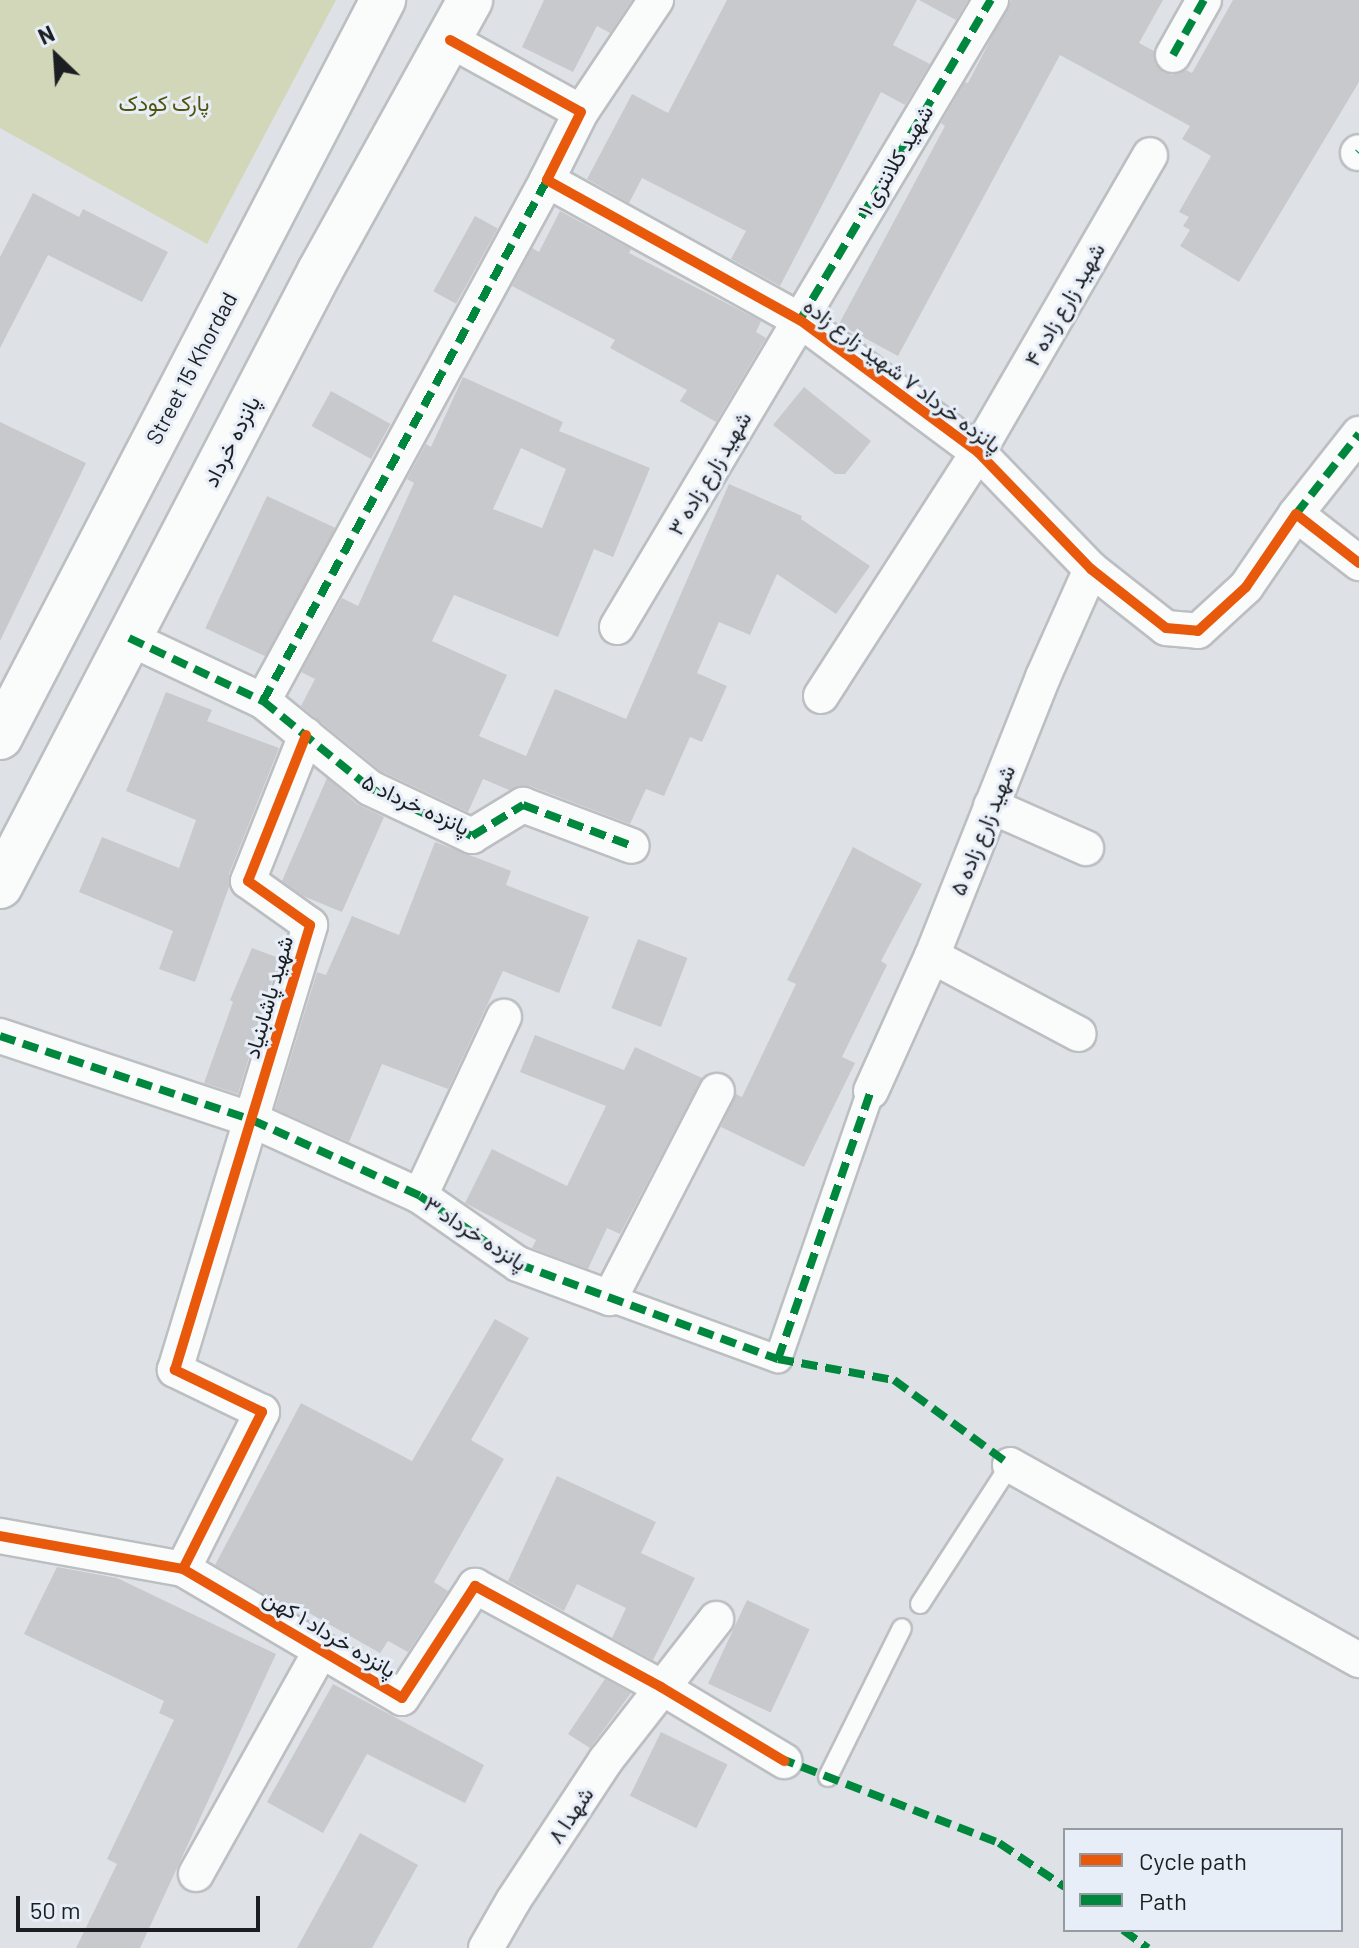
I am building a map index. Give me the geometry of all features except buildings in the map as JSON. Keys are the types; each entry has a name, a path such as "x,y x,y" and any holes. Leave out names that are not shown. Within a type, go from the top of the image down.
{"main road":[{"name":"Street 15 Khordad","path":"0,737 383,0"},
{"name":"پانزده خرداد","path":"0,886 320,271 470,0"}],"street":[{"path":"263,701 581,112 656,0"},
{"name":"شهید کلانتری ۱","path":"800,320 991,0"},
{"path":"1173,55 1204,0"},
{"path":"450,40 581,112"},
{"name":"شهید زارع زاده ۴","path":"821,696 978,452 1150,155"},
{"name":"پانزده خرداد ۷ شهید زارع زاده","path":"547,180 800,320 978,452 1091,569 1166,628 1198,631 1246,587 1296,514 1359,434"},
{"name":"شهید زارع زاده ۳","path":"617,627 800,320"},
{"path":"1296,514 1359,563"},
{"name":"شهید زارع زاده ۵","path":"871,1091 932,956 991,806 1091,569"},
{"name":"پانزده خرداد ۵","path":"129,638 263,701 370,788 472,836 523,805 632,846"},
{"name":"شهید پاشابنیاد","path":"252,1120 310,925 248,881 306,735"},
{"path":"991,806 1086,848"},
{"path":"932,956 1079,1034"},
{"path":"420,1196 504,1017"},
{"name":"پانزده خرداد ۳","path":"0,1036 252,1120 420,1196 518,1264 778,1359 871,1091"},
{"path":"610,1298 717,1091"},
{"path":"183,1569 262,1412 175,1370 252,1120"},
{"path":"1010,1465 1359,1660"},
{"name":"پانزده خرداد ۱ کهن","path":"0,1536 183,1569 402,1698 475,1586 661,1687 784,1761"},
{"name":"شهدا ۸","path":"486,1948 513,1901 606,1760 716,1619"},
{"path":"196,1874 321,1650"}],"lane":[{"path":"920,1604 1010,1465"},
{"path":"828,1777 902,1628"}],"green space":[{"name":"پارک کودک","path":"0,0 336,0 207,244 0,128"}],"marked path":[{"path":"800,320 991,0"},
{"path":"1173,55 1204,0"},
{"path":"263,701 547,180"},
{"path":"1296,514 1359,434"},
{"path":"129,638 263,701 370,788 472,836 523,805 632,846"},
{"path":"0,1036 252,1120 420,1196 518,1264 778,1359 871,1091"},
{"path":"778,1359 894,1380 1010,1465"},
{"path":"779,1758 999,1843 1063,1886"},
{"path":"1126,1932 1148,1948"}],"cycle path":[{"path":"450,40 581,112 547,180 800,320 978,452 1091,569 1166,628 1198,631 1246,587 1296,514 1359,563"},
{"path":"183,1569 262,1412 175,1370 310,925 248,881 306,735"},
{"path":"0,1536 183,1569 402,1698 475,1586 661,1687 784,1761"}]}
